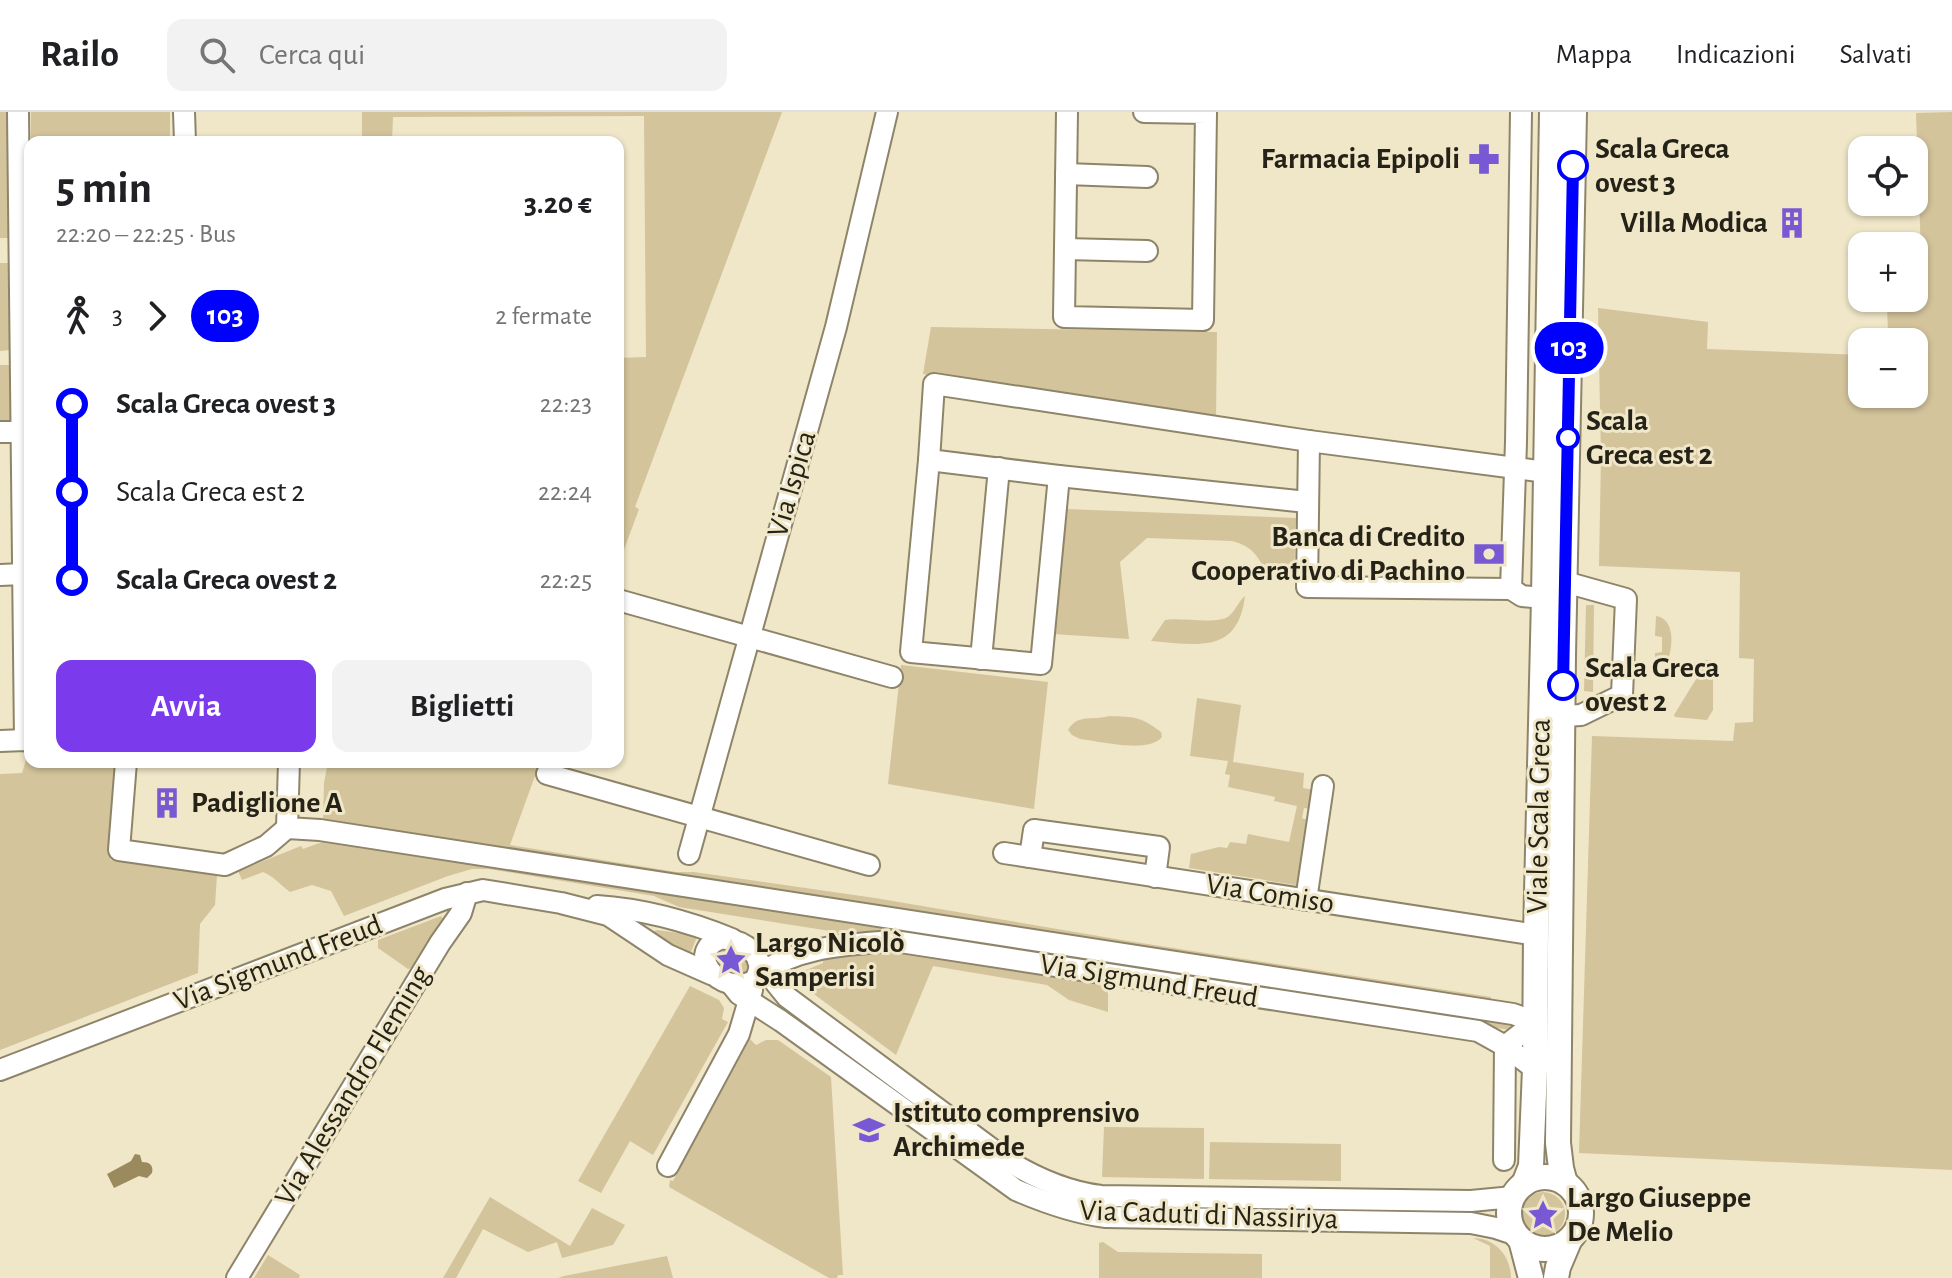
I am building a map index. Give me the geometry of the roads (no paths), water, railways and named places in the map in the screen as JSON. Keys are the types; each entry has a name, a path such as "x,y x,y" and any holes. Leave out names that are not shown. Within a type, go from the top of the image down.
{"main road":[{"name":"Viale Scala Greca","path":"1519,1190 1531,1166 1535,1069 1552,112"},
{"name":"Viale Scala Greca","path":"1565,1183 1558,1143 1574,112"},
{"path":"1531,1278 1519,1237 1509,1217 1519,1190 1534,1179 1545,1177 1565,1183 1573,1190 1581,1211 1580,1222 1569,1241 1556,1278"},
{"path":"1519,1237 1532,1246 1545,1249 1569,1241"}],"street":[{"path":"18,112 16,251 24,396"},
{"path":"184,112 185,136"},
{"name":"Via Ispica","path":"689,854 836,327 887,112"},
{"path":"1067,112 1064,317 1203,320 1206,113 1144,112"},
{"path":"1511,589 1521,112"},
{"path":"1066,174 1147,177"},
{"path":"1065,249 1147,251"},
{"path":"1518,264 1550,264"},
{"path":"1059,476 1041,664 911,652 934,384 1309,441 1546,472"},
{"path":"0,432 24,432"},
{"path":"1309,441 1307,587 1511,589 1522,596 1544,598"},
{"path":"1516,442 1546,443"},
{"path":"929,460 1307,502"},
{"path":"981,659 999,468"},
{"path":"24,527 24,607"},
{"path":"0,575 23,574"},
{"path":"1563,716 1581,715 1622,695 1626,599 1565,582"},
{"path":"624,602 892,677"},
{"path":"0,741 24,741"},
{"path":"126,768 119,850 225,865 266,846 287,828 320,830 1513,1014 1536,1022"},
{"path":"287,828 289,768"},
{"path":"547,774 869,865"},
{"path":"1306,900 1323,786"},
{"path":"1030,857 1034,830 1159,847 1155,877"},
{"name":"Via Comiso","path":"1004,853 1536,935"},
{"name":"Via Sigmund Freud","path":"0,1070 445,899 483,890 561,903"},
{"name":"Via Alessandro Fleming","path":"237,1278 461,913 467,893"},
{"path":"561,903 609,906 664,916 732,939 753,951 749,991 753,1023 764,1019 781,1021"},
{"path":"561,903 608,915 668,955 749,991"},
{"path":"711,974 705,957 707,949 715,940 732,939"},
{"name":"Via Sigmund Freud","path":"749,991 805,951 894,941 1478,1031 1505,1046 1535,1069"},
{"path":"668,1166 749,991"},
{"name":"Via Caduti di Nassiriya","path":"749,991 781,1021 1016,1190 1061,1208 1106,1217 1471,1223 1519,1237"},
{"name":"Via Caduti di Nassiriya","path":"749,991 787,997 1008,1161 1045,1181 1084,1194 1471,1201 1519,1190"},
{"path":"1504,1160 1505,1046 1536,1022"}],"place":[{"name":"Farmacia Epipoli","path":"1484,159"},
{"name":"Scala Greca ovest 3","path":"1573,166"},
{"name":"Villa Modica","path":"1792,223"},
{"name":"Scala Greca est 2","path":"1568,438"},
{"name":"Banca di Credito Cooperativo di Pachino","path":"1489,554"},
{"name":"Scala Greca ovest 2","path":"1563,685"},
{"name":"Padiglione A","path":"167,803"},
{"name":"Largo Nicolò Samperisi","path":"731,960"},
{"name":"Istituto comprensivo Archimede","path":"869,1130"},
{"name":"Largo Giuseppe De Melio","path":"1543,1215"}]}
